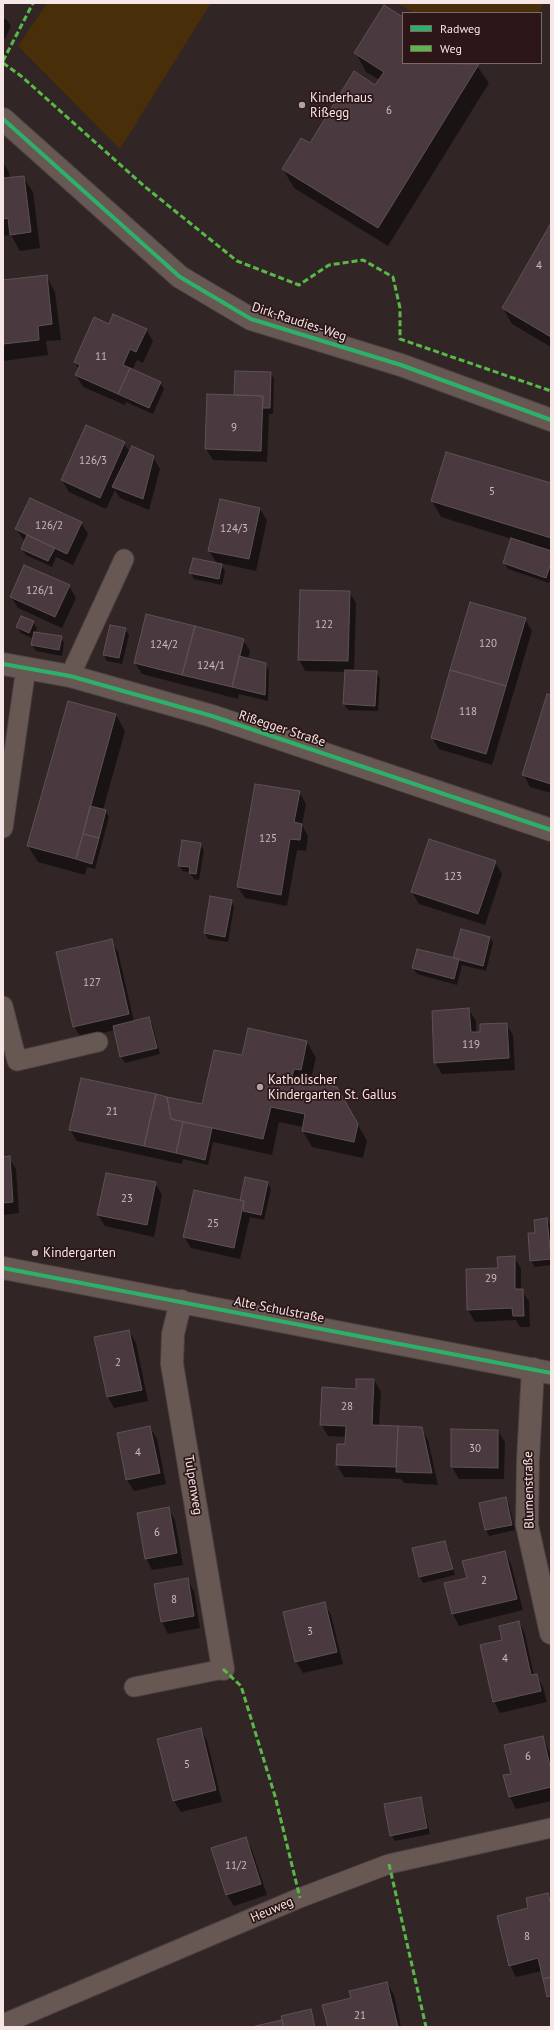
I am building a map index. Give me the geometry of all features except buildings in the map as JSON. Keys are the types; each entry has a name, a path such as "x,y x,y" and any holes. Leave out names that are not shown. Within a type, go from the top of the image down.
{"street":[{"name":"Dirk-Raudies-Weg","path":"3,119 180,277 251,319 400,364 551,420"},
{"name":"Rißegger Straße","path":"3,664 70,676 212,716 551,830"},
{"name":"Alte Schulstraße","path":"3,1268 542,1371"},
{"name":"Tulpenweg","path":"181,1301 173,1334 172,1364 223,1669"},
{"name":"Blumenstraße","path":"542,1371 528,1444 527,1525 551,1633"}],"lane":[{"path":"70,676 124,559"},
{"path":"3,828 26,668"},
{"path":"3,1006 17,1061 98,1042"},
{"path":"134,1687 223,1669"},
{"name":"Heuweg","path":"3,2024 298,1899 389,1864 551,1828"}],"shaded area":[{"path":"47,3 211,3 120,149 18,46"},
{"path":"397,3 544,3 539,12 412,12"}],"marked path":[{"path":"3,61 33,3"},
{"path":"3,63 21,76 144,186 237,261 299,285 329,265 363,260 393,277 400,308 400,339 551,391"},
{"path":"223,1669 241,1686 275,1796 300,1898"},
{"path":"389,1864 426,2027"}],"cycle path":[{"path":"3,119 180,277 251,319 401,365 551,420"},
{"path":"3,664 70,676 212,716 551,830"},
{"path":"3,1268 551,1373"}],"place":[{"name":"Kinderhaus Rißegg","path":"302,105"},
{"name":"Katholischer Kindergarten St. Gallus","path":"260,1087"},
{"name":"Kindergarten","path":"35,1253"}]}
